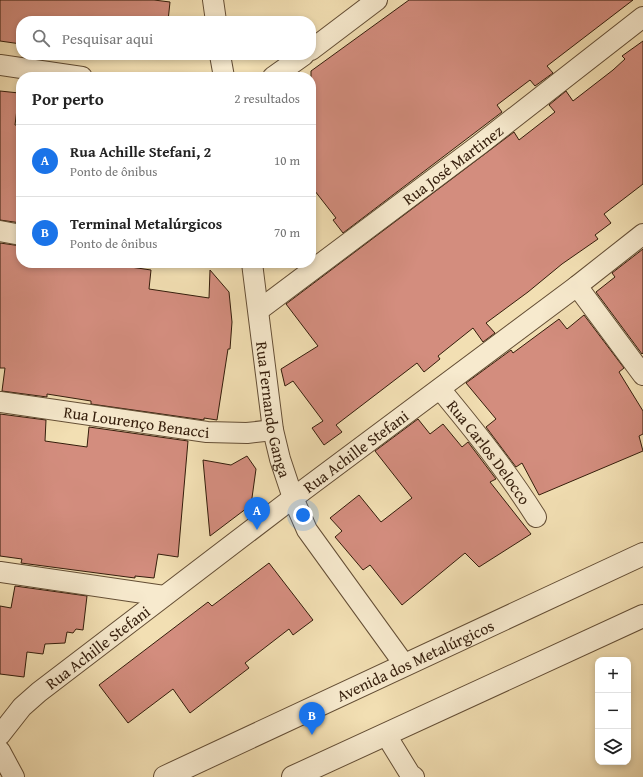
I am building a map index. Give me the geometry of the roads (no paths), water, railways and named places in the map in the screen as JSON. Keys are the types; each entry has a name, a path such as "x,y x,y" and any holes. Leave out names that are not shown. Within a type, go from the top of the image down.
{"street":[{"path":"212,0 215,16"},
{"path":"316,46 377,0"},
{"name":"Rua José Martinez","path":"316,267 479,145 643,17"},
{"path":"221,60 223,72"},
{"path":"280,72 297,60"},
{"path":"0,65 48,72"},
{"path":"0,231 16,234"},
{"name":"Rua Achille Stefani","path":"0,735 22,707 164,596 577,286 643,234"},
{"name":"Rua Fernando Ganga","path":"253,268 274,430 280,459 293,498 307,530 404,664"},
{"name":"Rua José Martinez","path":"259,310 315,268"},
{"path":"577,286 643,375"},
{"name":"Rua Carlos Delocco","path":"440,389 477,433 516,484 536,517"},
{"name":"Rua Lourenço Benacci","path":"0,402 207,432 246,433 274,430"},
{"name":"Avenida dos Metalúrgicos","path":"165,777 218,754 404,664 643,554"},
{"path":"0,572 164,596"},
{"path":"293,777 643,616"},
{"path":"386,735 410,776"},
{"path":"0,751 14,777"}],"place":[{"name":"Rua Achille Stefani, 2","path":"257,530"},
{"name":"Terminal Metalúrgicos","path":"312,735"}]}
